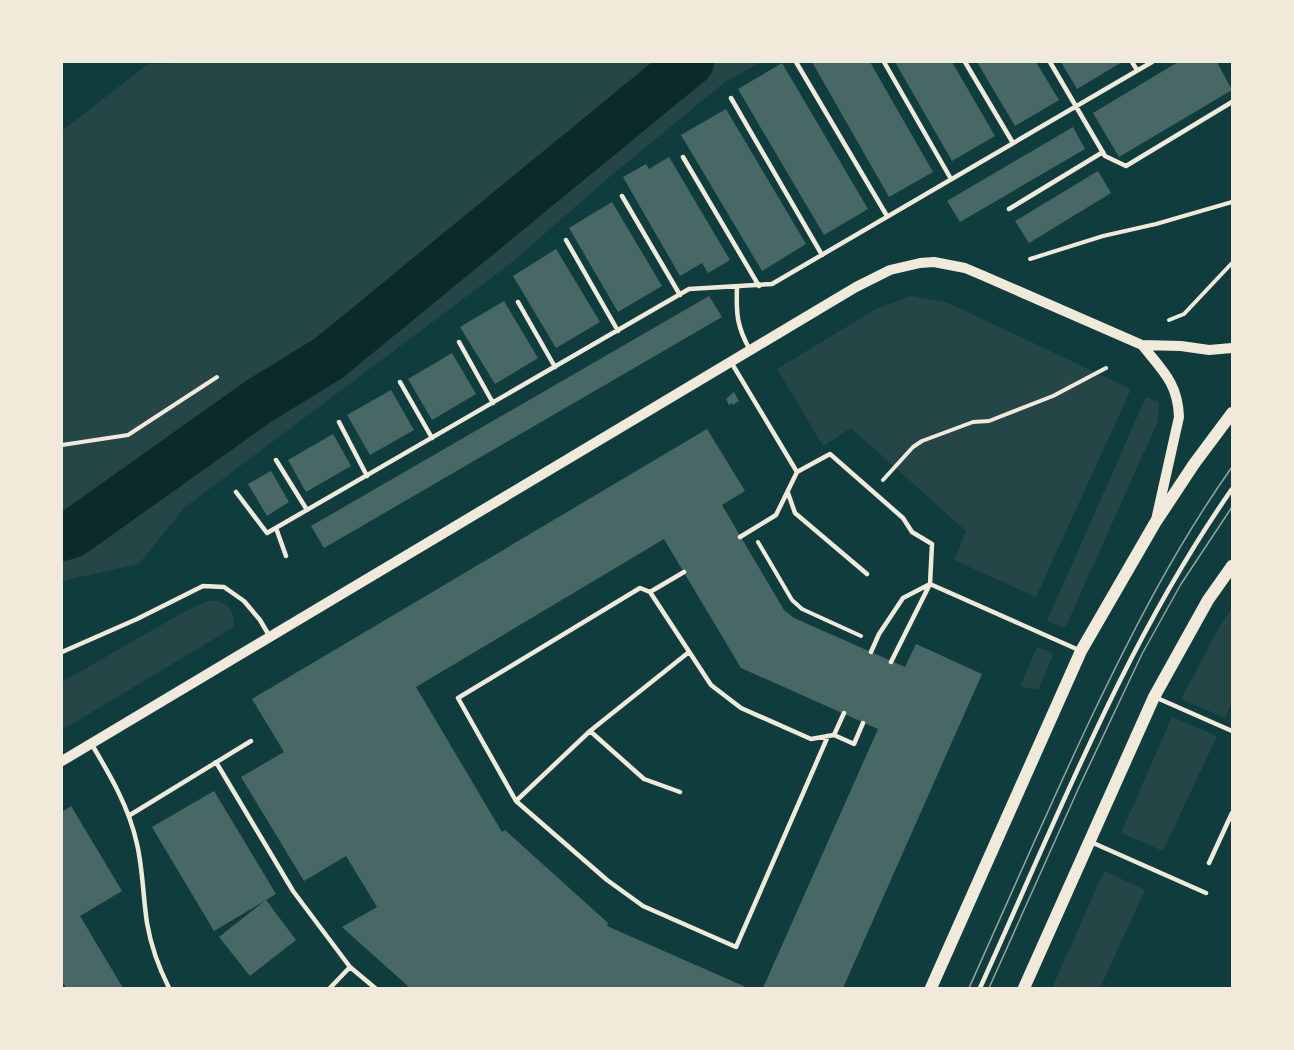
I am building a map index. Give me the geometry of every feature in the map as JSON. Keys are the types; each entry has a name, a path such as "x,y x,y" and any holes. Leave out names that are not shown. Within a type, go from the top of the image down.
{"main road":[{"path":"931,988 1081,651 1155,523 1194,464 1233,413"},
{"path":"1024,988 1154,697 1208,600 1233,566"}],"street":[{"path":"62,761 875,276 920,263 934,262 965,268 1142,345 1181,346 1209,350 1233,348"},
{"path":"1142,345 1167,375 1179,400 1179,417 1155,523"}],"lane":[{"path":"796,62 887,216"},
{"path":"884,62 951,179"},
{"path":"966,62 1013,143"},
{"path":"1050,62 1102,152 1105,156 1126,166 1233,102"},
{"path":"1132,62 1137,70"},
{"path":"236,492 267,533 689,290 772,284 1152,62"},
{"path":"731,98 822,255"},
{"path":"1009,209 1102,152"},
{"path":"683,157 759,286"},
{"path":"622,196 680,295"},
{"path":"566,240 618,331"},
{"path":"737,288 736,313 741,333 750,350"},
{"path":"518,302 555,367"},
{"path":"459,342 493,403"},
{"path":"731,362 797,472"},
{"path":"400,382 432,438"},
{"path":"339,423 367,476"},
{"path":"740,537 776,515 797,472 830,454 903,518 912,532 932,544 930,584 891,662"},
{"path":"276,460 307,510"},
{"path":"980,988 1101,720 1142,635 1175,575 1233,489"},
{"path":"788,493 795,513 867,574"},
{"path":"276,528 286,556"},
{"path":"650,592 684,572"},
{"path":"872,652 903,598 930,584"},
{"path":"930,584 1081,651"},
{"path":"62,652 203,586 224,587 244,601 260,620 270,637"},
{"path":"844,713 831,735 736,947 643,906 607,880 516,801 458,698 640,588 650,592 711,685 741,708 811,739 831,735 854,744 863,723"},
{"path":"516,801 590,731 689,652"},
{"path":"1154,697 1233,731"},
{"path":"590,731 644,779 680,792"},
{"path":"130,815 251,741"},
{"path":"91,743 130,815 143,875 147,923 159,969 169,988"},
{"path":"216,762 293,891 350,967 375,988"},
{"path":"1209,863 1233,813"},
{"path":"1088,841 1206,893"},
{"path":"330,988 350,967"}],"path":[{"path":"1030,259 1103,236 1156,224 1233,202"},
{"path":"1169,320 1184,314 1233,263"},
{"path":"873,492 913,447 922,441 973,422 989,421 1053,396 1106,368"},
{"path":"62,445 128,435 217,377"},
{"path":"751,531 792,600 802,609 876,642"}],"shaded area":[{"path":"192,62 761,62 725,82 607,179 511,263 184,508 139,564 62,581 62,131 148,64"},
{"path":"911,296 946,302 1131,389 1036,597 954,560 966,531 851,428 823,446 777,369 878,308"},
{"path":"1146,397 1159,402 1158,421 1066,626 1062,627 1047,621"},
{"path":"208,601 220,602 228,607 233,615 234,627 62,730 62,682 184,612"},
{"path":"1232,608 1232,702 1225,718 1181,699"},
{"path":"1037,647 1053,655 1039,689 1020,687"},
{"path":"1172,717 1217,736 1163,851 1121,833"},
{"path":"1104,871 1145,890 1100,988 1052,988"}],"building":[{"path":"812,62 870,62 933,172 889,197"},
{"path":"895,62 952,62 995,136 952,161"},
{"path":"977,62 1036,62 1059,100 1015,126"},
{"path":"1061,62 1122,62 1077,89"},
{"path":"1178,62 1217,62 1232,90 1119,157 1093,113"},
{"path":"782,63 868,209 824,235 738,89"},
{"path":"726,109 806,244 762,271 681,135"},
{"path":"1073,127 1085,149 960,222 947,201"},
{"path":"669,157 730,260 708,273 702,263 680,276 623,177 646,164 649,169"},
{"path":"1098,171 1111,193 1029,243 1015,221"},
{"path":"612,202 662,286 618,312 569,228"},
{"path":"556,249 600,322 556,348 513,276"},
{"path":"709,296 722,317 324,548 311,526"},
{"path":"504,301 538,358 495,384 460,327"},
{"path":"452,353 476,394 432,420 408,379"},
{"path":"391,390 414,430 370,455 347,415"},
{"path":"734,392 739,401 729,405 726,399"},
{"path":"707,429 745,491 722,505 784,610 794,618 905,667 916,644 982,674 843,988 763,988 878,729 741,668 664,539 416,687 502,832 505,830 608,923 607,926 748,988 410,988 342,927 377,907 346,856 304,881 241,777 284,752 252,699"},
{"path":"333,434 351,466 306,492 288,460"},
{"path":"271,471 289,502 267,516 248,484"},
{"path":"214,791 276,894 214,931 152,827"},
{"path":"71,806 122,891 80,916 123,988 66,988 62,981 62,812"},
{"path":"266,900 296,940 250,976 219,937"}],"waterway":[{"path":"62,537 72,534 259,401 329,358 690,62"}],"tram line":[{"path":"969,988 1059,787 1122,654 1192,527 1232,467"},
{"path":"989,988 1080,785 1142,654 1181,584 1232,507"}]}
